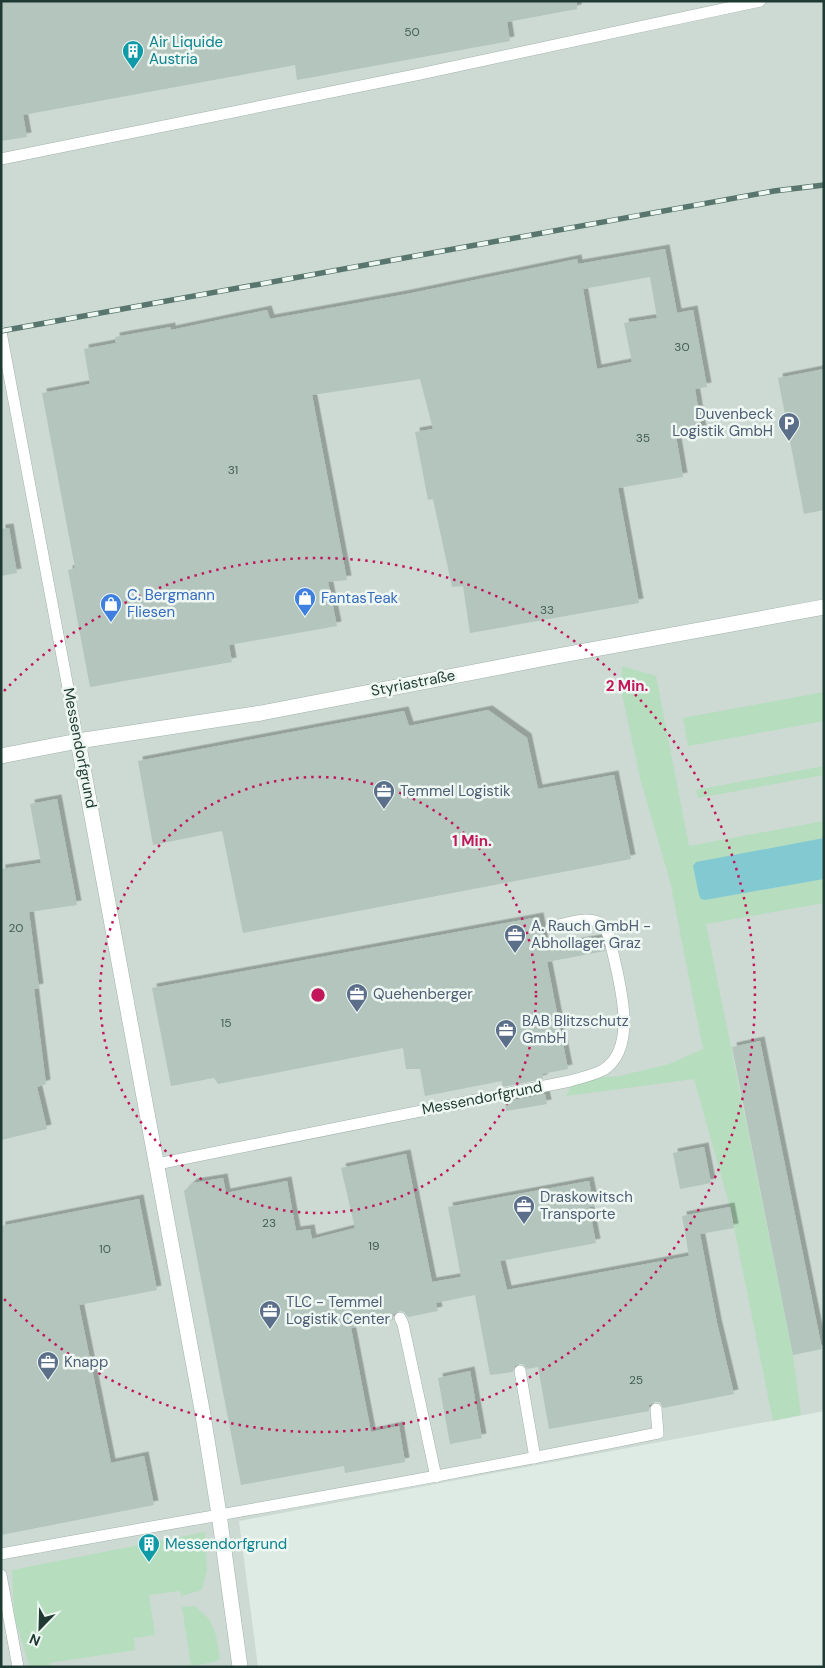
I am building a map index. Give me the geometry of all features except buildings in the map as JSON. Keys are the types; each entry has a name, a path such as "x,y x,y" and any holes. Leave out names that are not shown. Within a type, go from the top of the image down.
{"street":[{"name":"Styriastraße","path":"1,756 78,741 261,713 824,607"},
{"name":"Messendorfgrund","path":"78,741 203,1415 240,1667"}],"lane":[{"path":"1,159 410,76 760,1"},
{"name":"Messendorfgrund","path":"1,332 78,741"},
{"name":"Messendorfgrund","path":"157,1164 570,1081 603,1070 616,1058 625,1030 624,1011 609,936 603,926 594,921 582,921 551,927"},
{"path":"400,1318 403,1324 436,1477"},
{"path":"520,1371 535,1458"},
{"path":"1,1554 436,1477 658,1433 656,1409"},
{"path":"1,1575 18,1667"}],"shaded area":[{"path":"1,1 824,1 824,1411 239,1521 258,1667 1,1667"}],"green space":[{"path":"622,666 656,676 689,846 824,821 824,838 694,863 705,900 824,879 824,903 706,924 793,1355 801,1415 773,1421 730,1207 694,1079 566,1096 575,1079 620,1076 669,1064 703,1049 670,881 641,782 621,689"},
{"path":"824,692 824,721 688,746 683,718"},
{"path":"824,766 824,775 698,798 696,790"},
{"path":"205,1532 207,1571 202,1590 181,1596 180,1591 149,1595 155,1635 134,1638 135,1650 49,1663 50,1667 30,1667 14,1616 12,1570"},
{"path":"195,1606 209,1619 216,1635 220,1659 214,1662 191,1666 182,1607"}],"water":[{"path":"824,838 824,879 705,900 701,899 699,895 693,866 696,862"}],"railway":[{"path":"1,331 774,191 824,185"}],"place":[{"name":"Air Liquide Austria","path":"133,70"},
{"name":"Duvenbeck Logistik GmbH","path":"789,442"},
{"name":"FantasTeak","path":"305,617"},
{"name":"C. Bergmann Fliesen","path":"111,623"},
{"name":"Temmel Logistik","path":"384,810"},
{"name":"A. Rauch GmbH - Abhollager Graz","path":"515,954"},
{"name":"Quehenberger","path":"357,1013"},
{"name":"BAB Blitzschutz GmbH","path":"506,1049"},
{"name":"Draskowitsch Transporte","path":"524,1225"},
{"name":"TLC - Temmel Logistik Center","path":"270,1330"},
{"name":"Knapp","path":"48,1381"},
{"name":"Messendorfgrund","path":"149,1563"}]}
